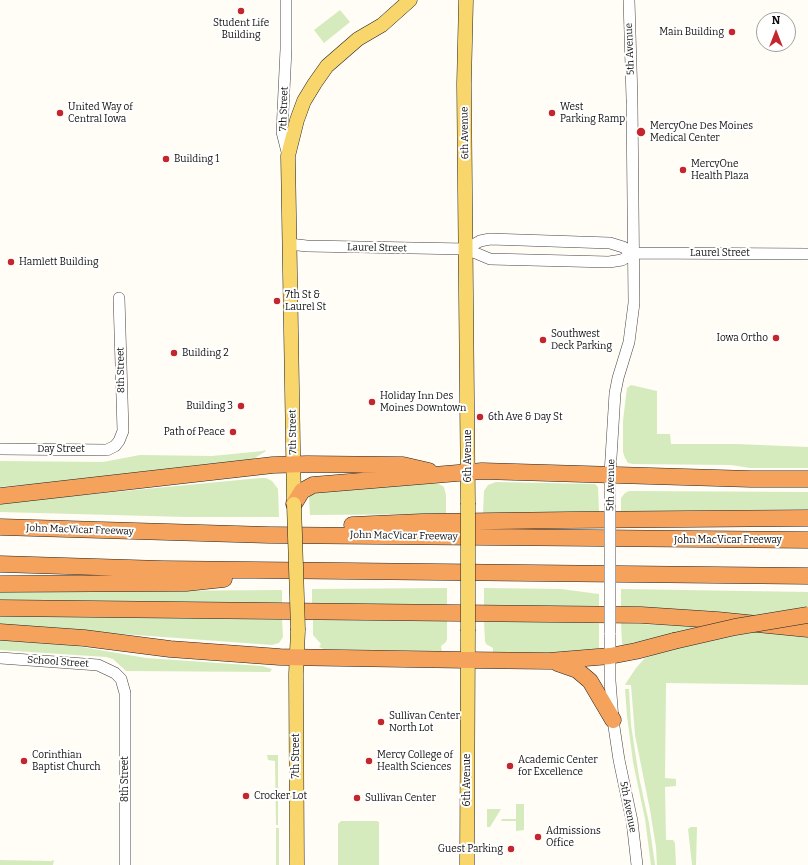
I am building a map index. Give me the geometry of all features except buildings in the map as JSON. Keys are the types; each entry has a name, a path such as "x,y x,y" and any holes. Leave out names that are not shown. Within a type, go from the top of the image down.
{"highway":[{"path":"0,496 273,465 294,464 404,466 446,475"},
{"path":"294,504 302,491 313,485 482,471 751,479 808,479"},
{"path":"182,533 422,522 808,518"},
{"name":"John MacVicar Freeway","path":"0,527 182,533 808,540"},
{"path":"0,564 266,571 808,576"},
{"path":"0,584 186,583 227,579 266,571"},
{"path":"0,608 641,615 808,628"},
{"path":"0,632 84,638 170,649 296,657 549,661 610,656 735,627 808,615"},
{"path":"549,661 568,666 584,674 596,689 613,720"}],"main road":[{"path":"288,156 297,120 304,101 328,66 358,39 382,25 410,0"},
{"name":"6th Avenue","path":"466,0 464,84 468,472 467,865"},
{"name":"7th Street","path":"288,156 294,504 298,630 296,657 297,865"}],"street":[{"name":"7th Street","path":"286,0 286,49 282,132 288,156"},
{"name":"5th Avenue","path":"629,0 632,101 634,272 633,315 629,342 615,393 610,474 610,656 613,720 620,768 632,821 637,865"},
{"name":"Laurel Street","path":"466,250 480,241 490,239 610,243 623,247 633,253 808,254"},
{"name":"Laurel Street","path":"289,244 307,246 466,250 490,259 609,262 622,260 633,253"},
{"name":"8th Street","path":"119,298 123,431 119,441"},
{"name":"Day Street","path":"0,449 107,450 115,446 119,441"},
{"name":"School Street","path":"0,658 98,665 115,673 121,679 125,693"},
{"name":"8th Street","path":"125,693 125,865"}],"green space":[{"path":"340,10 350,22 324,43 314,30"},
{"path":"631,385 657,391 657,434 670,434 671,444 737,444 808,447 808,468 750,468 731,465 628,463 623,452 623,421 627,388"},
{"path":"266,451 250,461 149,471 72,481 0,487 0,461 103,462 140,455 212,456"},
{"path":"266,478 272,481 278,489 279,517 186,517 0,512 0,503"},
{"path":"496,482 595,484 598,487 599,512 483,514 484,491 488,485"},
{"path":"434,483 444,487 446,495 446,514 310,515 309,497 311,493"},
{"path":"629,491 808,492 808,509 621,512 621,498"},
{"path":"447,588 447,605 312,604 312,589"},
{"path":"484,588 561,589 599,594 599,607 484,605"},
{"path":"621,589 808,592 808,607 755,616 621,609"},
{"path":"282,590 282,604 0,601 0,592"},
{"path":"0,616 282,618 283,637 279,643 272,645 0,625"},
{"path":"313,620 447,621 447,639 441,646 442,651 324,649 319,647 321,644 313,635"},
{"path":"484,621 599,623 599,648 596,651 578,653 493,653 493,648 486,644 485,641"},
{"path":"621,623 701,627 623,646"},
{"path":"754,631 808,636 808,685 666,683 665,778 676,779 676,786 665,787 666,840 673,840 675,843 676,865 657,865 656,847 650,810 635,735 631,685 625,685 636,668 645,658 734,634"},
{"path":"0,640 76,646 146,658 262,666 272,669 270,672 126,671 113,659 106,657 0,650"},
{"path":"625,689 629,689 631,725 655,865 651,865 645,819 633,762"},
{"path":"267,755 278,755 278,825 276,825 275,761 268,760"},
{"path":"516,804 524,804 524,830 516,831 516,821 501,821 502,819 516,819"},
{"path":"487,809 501,809 490,827 487,827"},
{"path":"341,821 379,822 379,865 338,865 338,824"},
{"path":"691,827 697,827 696,865 692,865 688,829"},
{"path":"276,828 279,828 279,865 276,865"},
{"path":"0,860 54,860 53,865 0,865"}],"place":[{"name":"Student Life Building","path":"241,11"},
{"name":"Main Building","path":"732,32"},
{"name":"United Way of Central Iowa","path":"60,113"},
{"name":"West Parking Ramp","path":"552,113"},
{"name":"MercyOne Des Moines Medical Center","path":"641,132"},
{"name":"Building 1","path":"166,159"},
{"name":"MercyOne Health Plaza","path":"683,170"},
{"name":"Hamlett Building","path":"11,262"},
{"name":"7th St & Laurel St","path":"277,301"},
{"name":"Iowa Ortho","path":"776,338"},
{"name":"Southwest Deck Parking","path":"543,340"},
{"name":"Building 2","path":"174,353"},
{"name":"Holiday Inn Des Moines Downtown","path":"372,402"},
{"name":"Building 3","path":"241,406"},
{"name":"6th Ave & Day St","path":"480,417"},
{"name":"Path of Peace","path":"233,432"},
{"name":"Sullivan Center North Lot","path":"381,722"},
{"name":"Corinthian Baptist Church","path":"24,761"},
{"name":"Mercy College of Health Sciences","path":"369,761"},
{"name":"Academic Center for Excellence","path":"510,766"},
{"name":"Crocker Lot","path":"246,796"},
{"name":"Sullivan Center","path":"357,798"},
{"name":"Admissions Office","path":"538,837"},
{"name":"Guest Parking","path":"511,849"}]}
